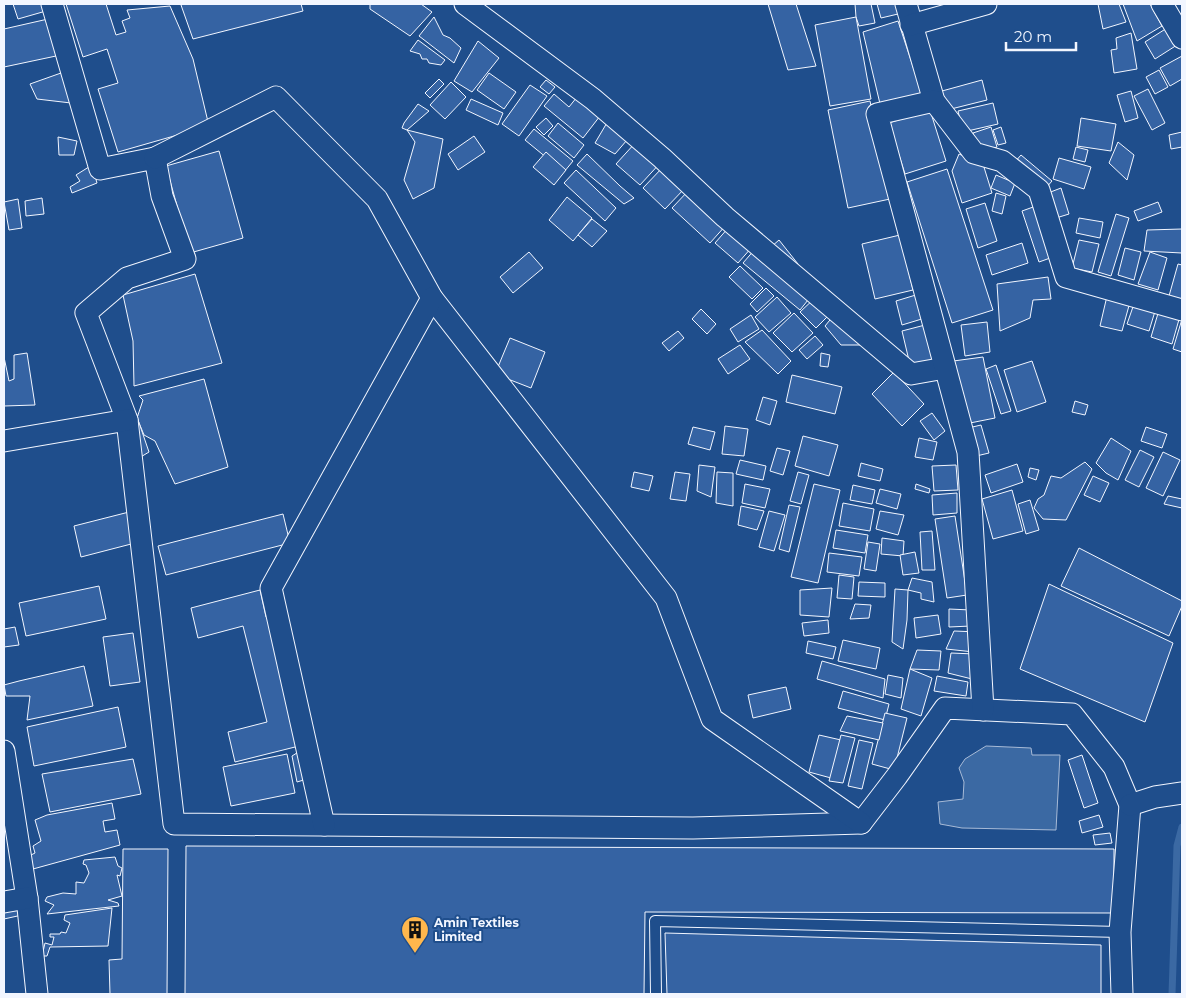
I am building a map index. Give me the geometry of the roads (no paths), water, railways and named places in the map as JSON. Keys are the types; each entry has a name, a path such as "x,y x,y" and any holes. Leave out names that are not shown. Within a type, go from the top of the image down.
{"street":[{"path":"52,4 100,169 155,158 276,97 377,199 432,298 666,598 712,719 861,823"},
{"path":"465,4 593,99 662,158 725,217 911,374 945,368"},
{"path":"906,4 934,100 974,153 1002,161 1039,190 1066,277 1182,310"},
{"path":"912,25 986,4"},
{"path":"1162,4 1182,38"},
{"path":"934,100 877,114 968,452 984,710"},
{"path":"155,158 162,196 185,258 127,278 86,313 127,420 174,824 693,828 861,823"},
{"path":"324,826 271,588 432,298"},
{"path":"4,441 127,420"},
{"path":"861,823 945,708 1072,714 1114,767 1130,805 1120,932 1122,994"},
{"path":"4,751 27,898 37,994"},
{"path":"1130,805 1155,797 1182,794"},
{"path":"4,902 27,898"}],"lane":[{"path":"656,994 655,921 1120,932"}],"water":[{"path":"986,746 1031,748 1032,755 1060,755 1056,830 962,828 940,824 938,802 963,799 964,782 959,768 965,759"}],"waterway":[{"path":"1172,994 1177,846 1182,827"}],"place":[{"name":"Amin Textiles Limited","path":"415,954"}]}
